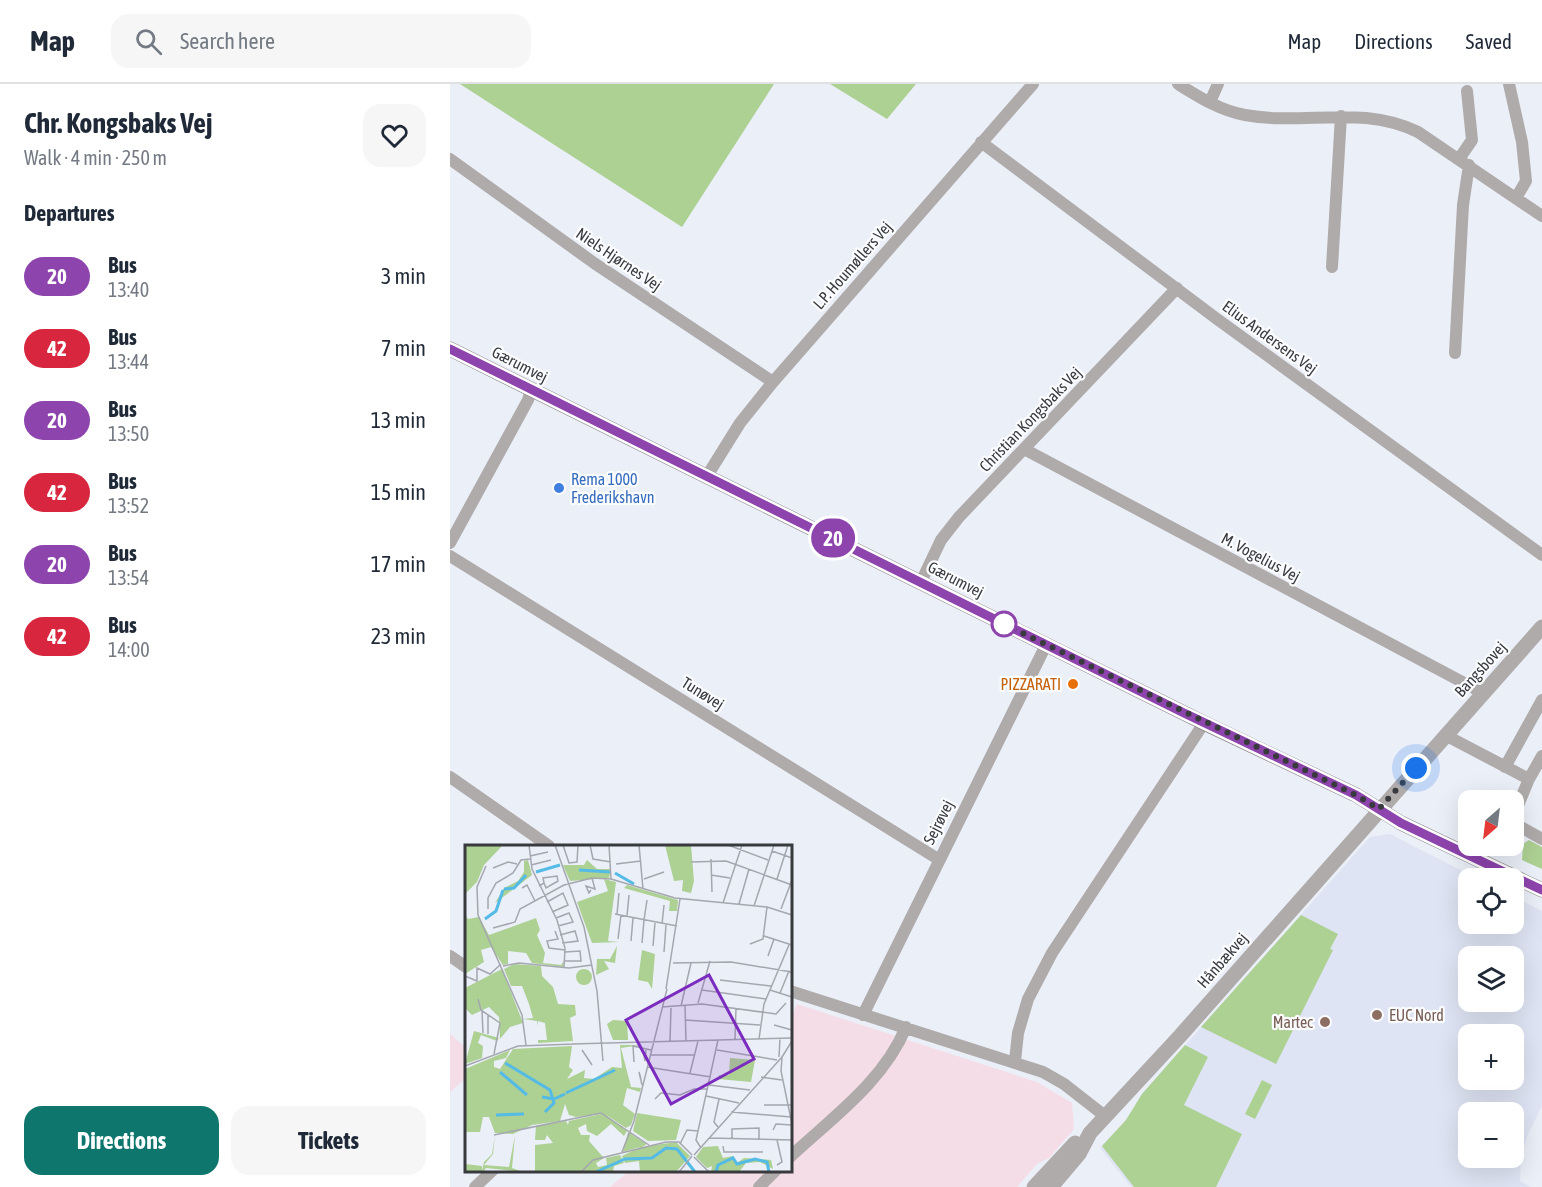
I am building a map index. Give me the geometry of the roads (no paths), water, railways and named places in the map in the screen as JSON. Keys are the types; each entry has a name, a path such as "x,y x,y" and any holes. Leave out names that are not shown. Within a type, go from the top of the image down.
{"main road":[{"name":"Gærumvej","path":"450,349 1204,723 1356,795 1401,823 1542,890"}],"street":[{"name":"L.P. Houmøllers Vej","path":"707,476 740,423 773,381 1033,84"},
{"path":"1178,84 1210,102 1244,115 1264,117 1360,116 1400,123 1464,162 1542,216"},
{"path":"1210,102 1218,84"},
{"path":"1509,84 1522,142 1526,181 1516,198"},
{"path":"1455,353 1464,162 1472,140 1467,91"},
{"path":"1332,267 1341,116"},
{"name":"Elius Andersens Vej","path":"981,142 1542,555"},
{"name":"Niels Hjørnes Vej","path":"450,159 594,264 773,381"},
{"name":"Christian Kongsbaks Vej","path":"921,582 930,559 947,532 1177,288"},
{"path":"450,543 528,400 531,390"},
{"name":"M. Vogelius Vej","path":"1024,449 1483,693"},
{"name":"Tunøvej","path":"450,556 938,859"},
{"name":"Bangsbovej","path":"1379,809 1542,627"},
{"name":"Sejrøvej","path":"863,1015 938,859 1046,645"},
{"path":"1505,767 1542,700"},
{"path":"1015,1061 1018,1033 1028,999 1052,953 1204,723"},
{"path":"1445,735 1529,779"},
{"path":"1542,756 1529,779 1514,815 1520,826 1542,839"},
{"path":"450,777 548,845"},
{"name":"Hånbækvej","path":"1051,1187 1079,1154 1090,1133 1180,1036 1379,809"},
{"path":"450,956 465,966"},
{"path":"792,992 1015,1061 1043,1072 1064,1084 1105,1116"},
{"path":"792,1155 877,1075 890,1059 906,1027"},
{"name":"Hånbækvej","path":"1034,1187 1074,1144 1090,1133"},
{"path":"475,1187 491,1172"},
{"path":"759,1187 774,1172"}],"place":[{"name":"Rema 1000 Frederikshavn","path":"559,488"},
{"name":"PIZZARATI","path":"1073,684"},
{"name":"EUC Nord","path":"1377,1015"},
{"name":"Martec","path":"1325,1022"}]}
